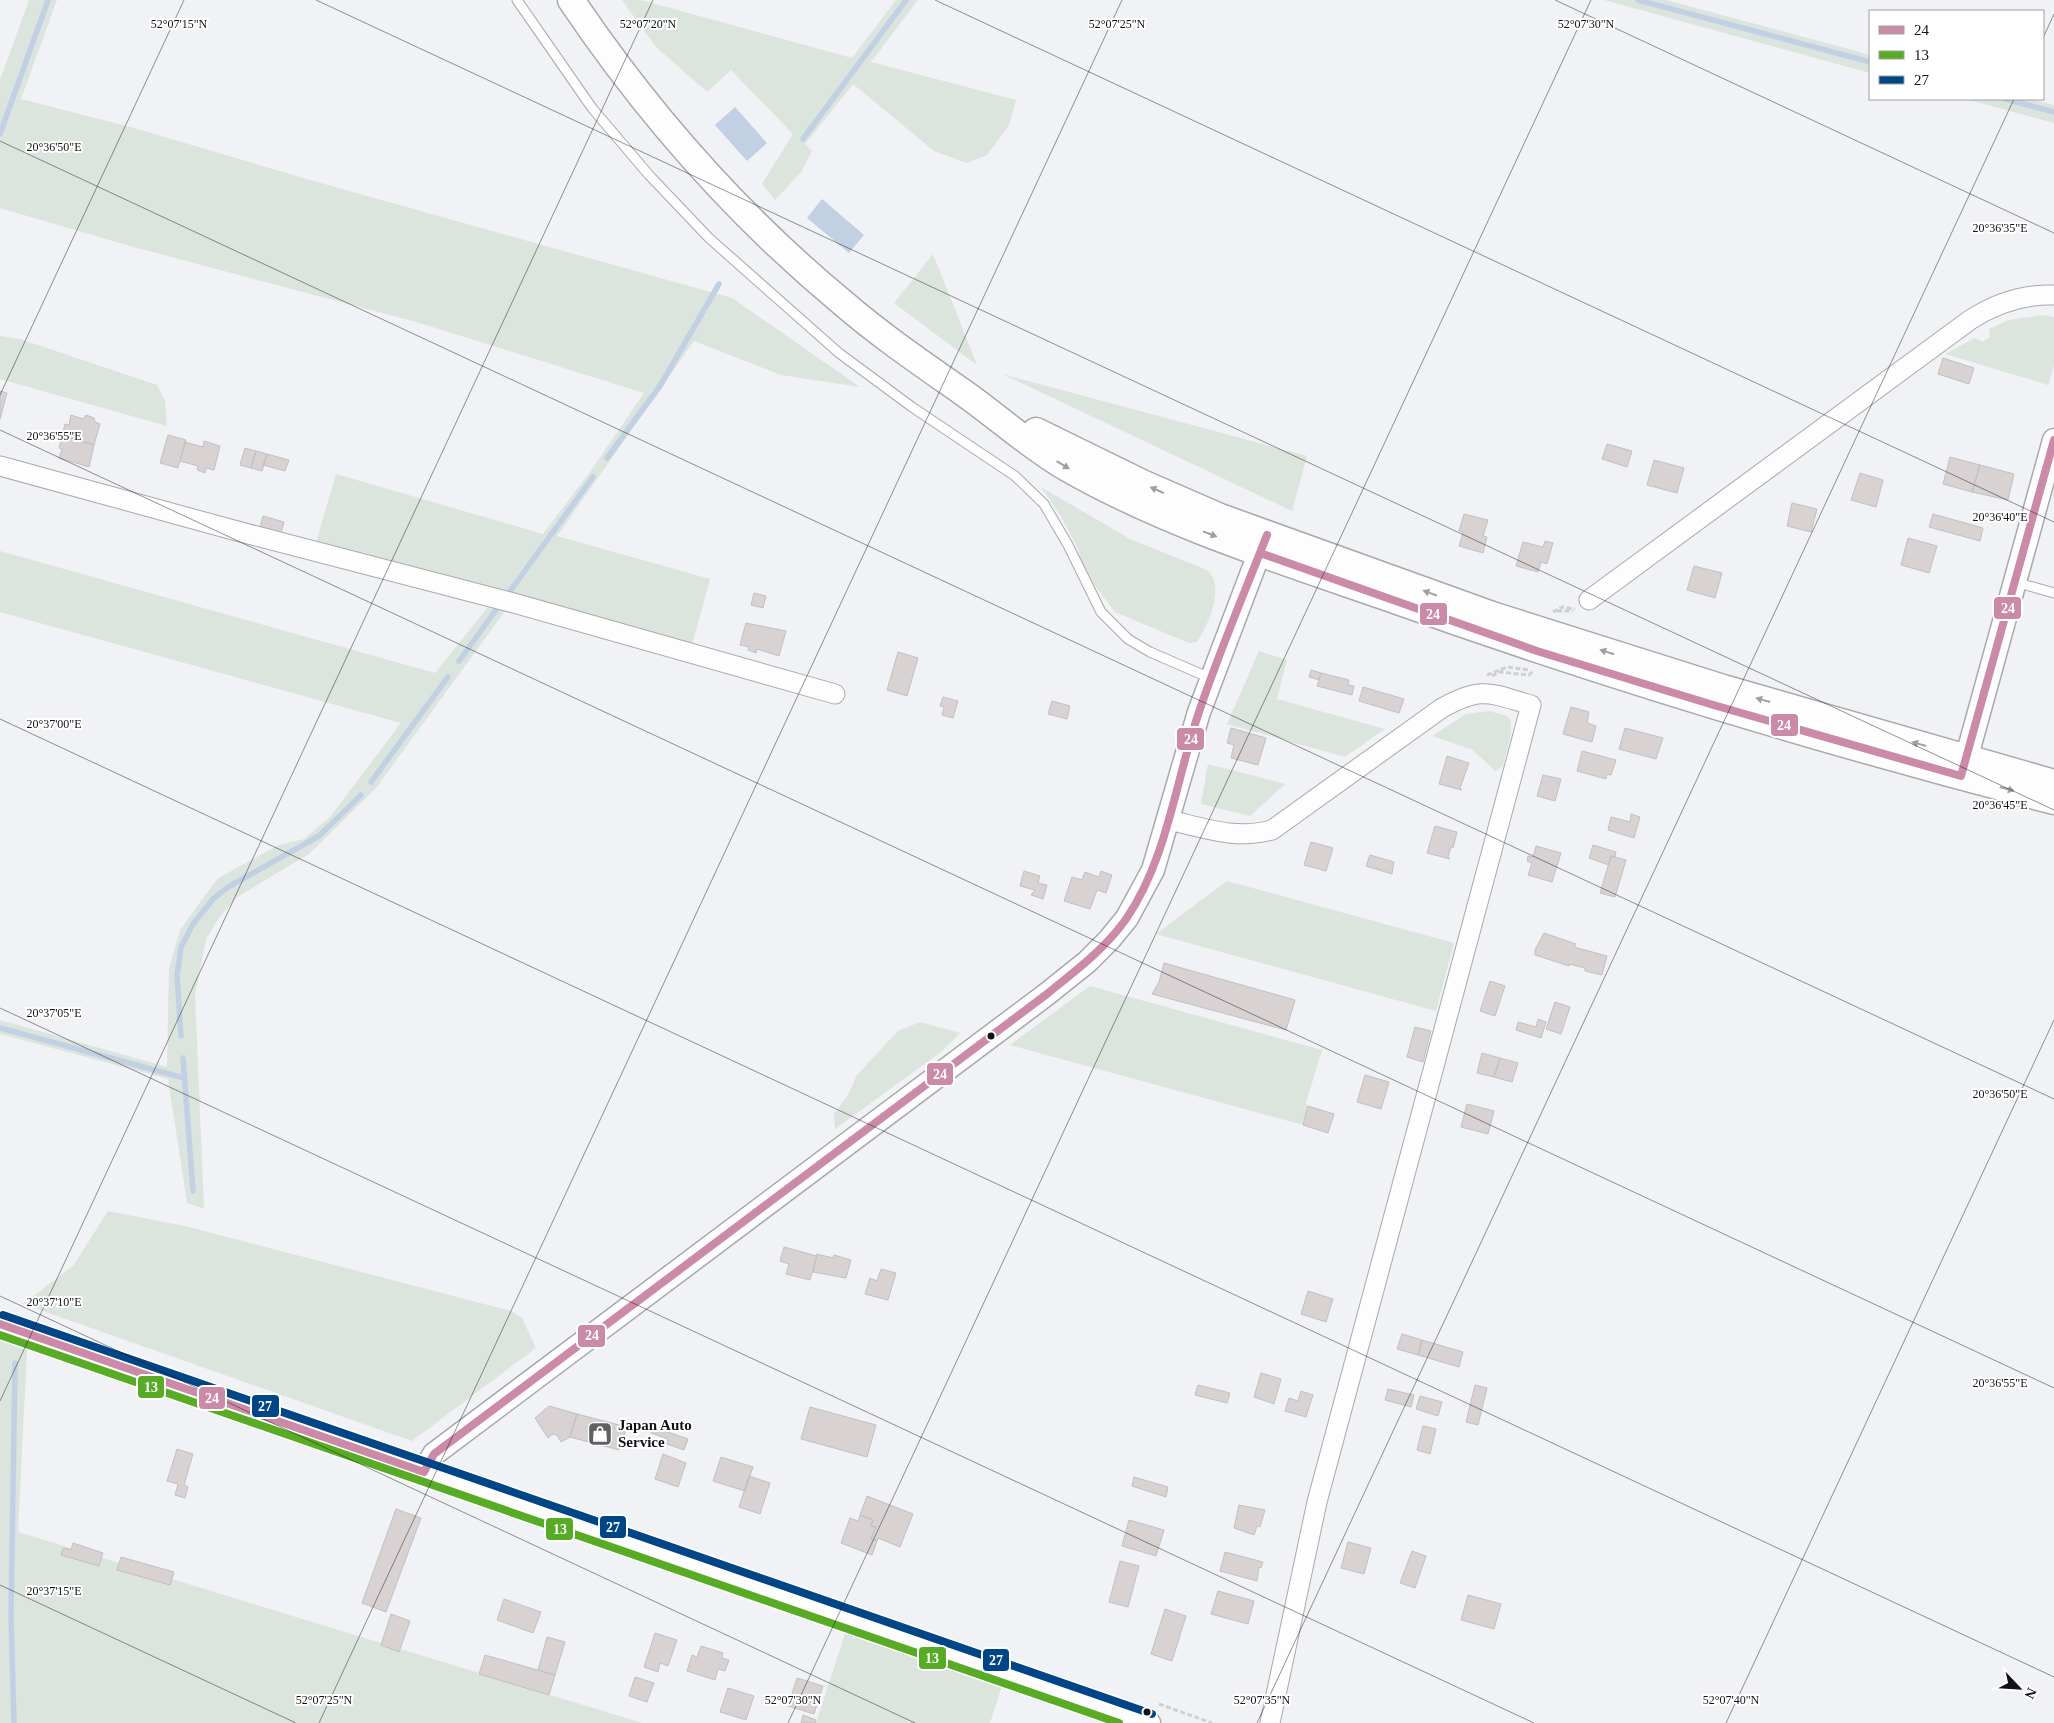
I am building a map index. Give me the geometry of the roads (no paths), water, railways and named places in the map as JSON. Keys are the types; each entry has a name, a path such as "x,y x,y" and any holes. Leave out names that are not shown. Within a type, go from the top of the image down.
{"main road":[{"path":"571,0 645,103 739,208 840,302 902,350 967,395 1263,544 1964,766 2054,801"},
{"path":"1964,766 2054,783"}],"street":[{"path":"1591,598 1970,320 1987,309 2006,302 2039,294 2054,295"},
{"path":"1964,766 2054,440"},
{"path":"0,466 237,531 510,602 835,694"},
{"path":"424,1472 432,1456 447,1444 990,1037 1087,962 1121,925 1153,870 1169,820 1178,777 1211,678 1263,544"},
{"path":"1169,820 1240,835 1272,830 1442,708 1466,695 1477,693 1500,696 1530,705 1318,1502 1270,1723"},
{"path":"0,1324 1149,1723"}],"lane":[{"path":"517,0 592,108 649,175 708,238 839,353 912,407 1015,476 1044,504 1068,545 1101,612 1128,640 1150,652 1211,678"},
{"path":"2015,582 2054,593"}],"water":[{"path":"735,107 767,143 747,161 715,125"},
{"path":"822,199 864,235 849,253 807,218"}],"waterway":[{"path":"0,134 48,0"},
{"path":"803,139 906,0"},
{"path":"1638,0 1869,62"},
{"path":"2009,100 2054,112"},
{"path":"607,458 660,386 719,284"},
{"path":"508,594 593,477"},
{"path":"459,661 496,610"},
{"path":"371,782 448,677"},
{"path":"181,1036 177,976 181,947 193,924 213,899 228,887 319,836 361,795"},
{"path":"0,1028 184,1078"},
{"path":"183,1058 193,1191"},
{"path":"14,1723 11,1617 15,1363"}],"place":[{"name":"Japan Auto Service","path":"600,1434"}]}
